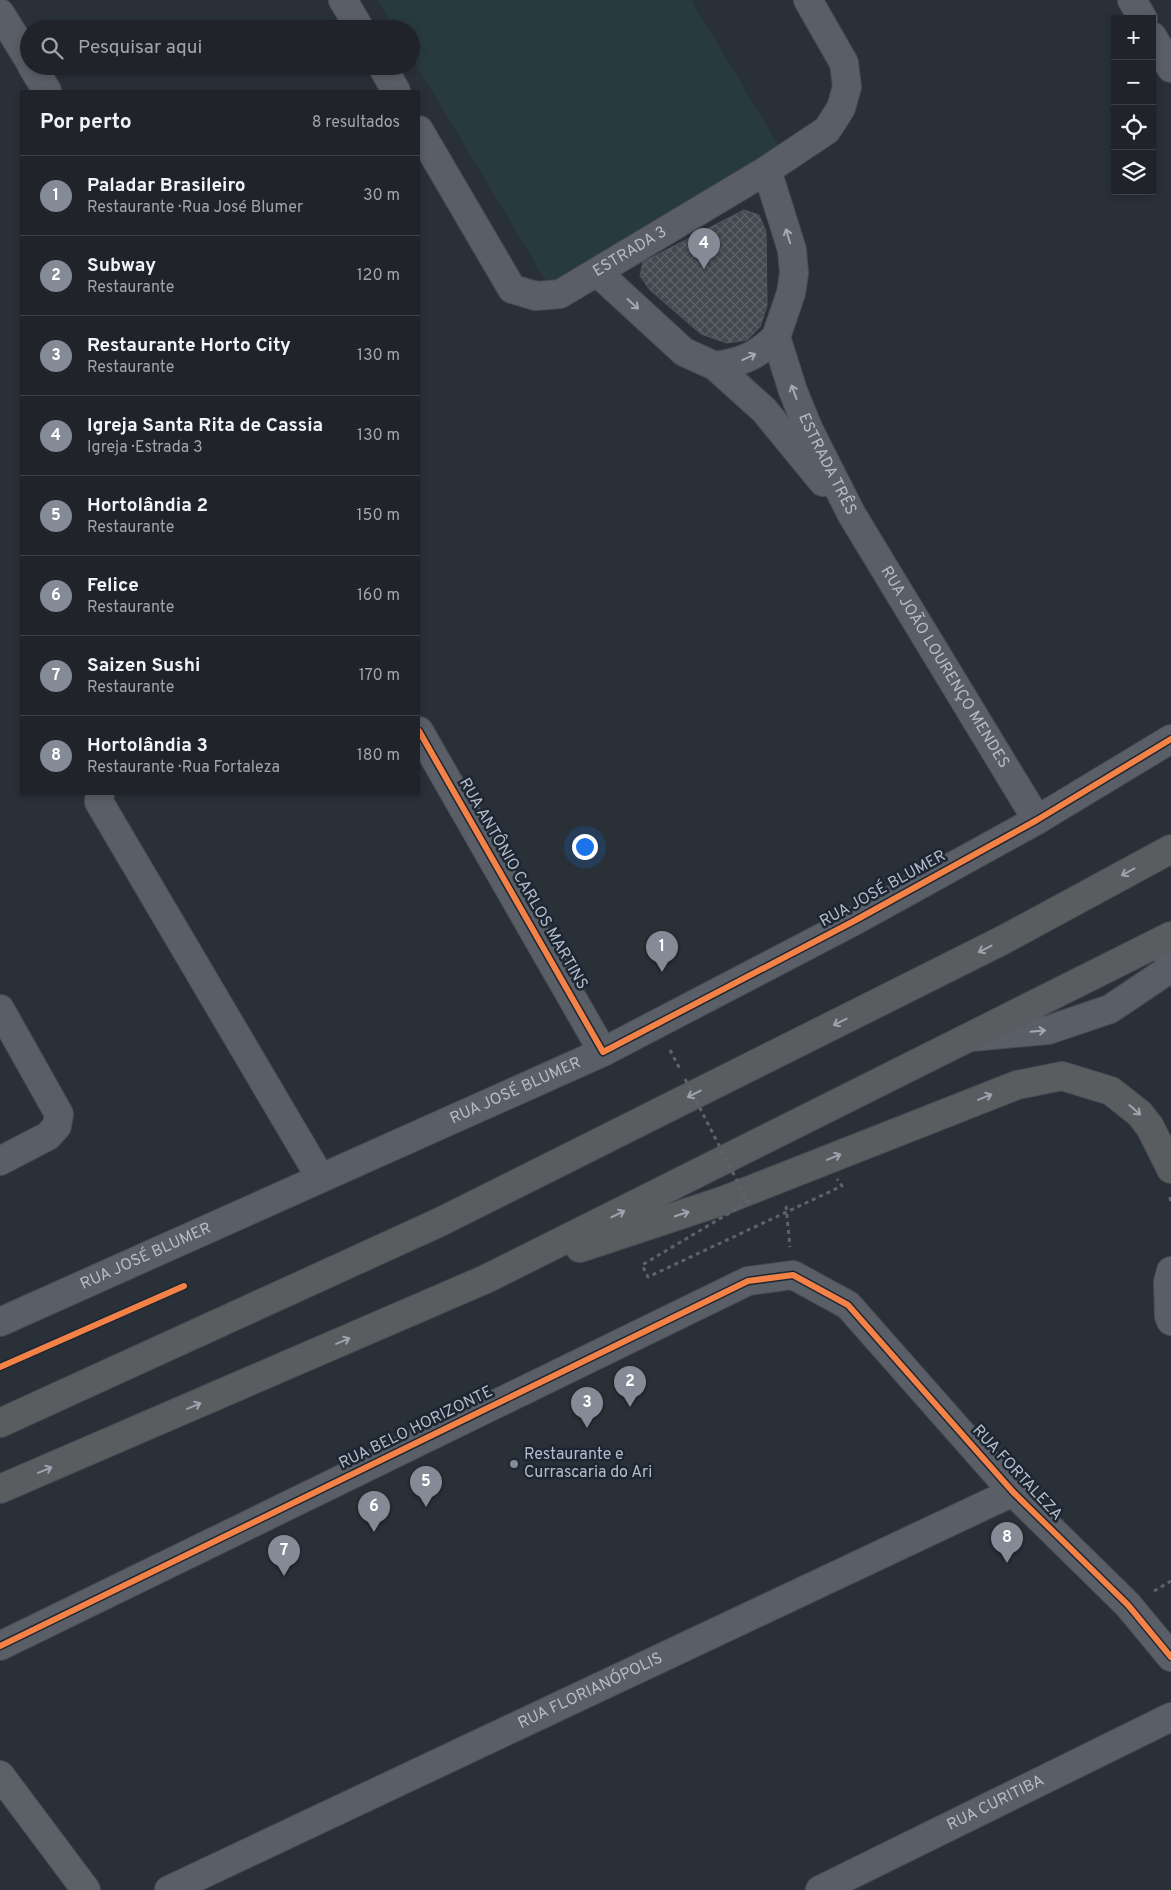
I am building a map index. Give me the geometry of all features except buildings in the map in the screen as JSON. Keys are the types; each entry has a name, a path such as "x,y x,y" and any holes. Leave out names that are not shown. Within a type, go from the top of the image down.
{"highway":[{"path":"0,1423 449,1217 1003,940 1171,849"},
{"path":"0,1489 486,1280 1171,936"},
{"path":"486,1280 725,1200 1017,1084 1062,1076 1111,1090 1140,1114 1150,1127 1171,1169"}],"main road":[{"path":"0,1775 86,1890"}],"street":[{"path":"344,0 355,20"},
{"name":"ESTRADA 3","path":"420,132 512,289 536,296 560,294 767,170 827,130 841,108 847,87 844,64 808,0"},
{"path":"1132,0 1140,15"},
{"path":"0,13 20,45"},
{"path":"1156,43 1171,68"},
{"path":"37,75 46,90"},
{"path":"387,75 395,90"},
{"path":"715,366 735,363 761,351 776,337 791,293 794,273 792,250 767,170"},
{"name":"ESTRADA TRÊS","path":"597,272 684,352 715,366 764,410 852,515"},
{"name":"ESTRADA TRÊS","path":"776,337 793,391 809,430 852,515"},
{"name":"RUA JOÃO LOURENÇO MENDES","path":"852,515 1037,820"},
{"name":"RUA ANTÔNIO CARLOS MARTINS","path":"420,732 602,1052"},
{"name":"RUA JOSÉ BLUMER","path":"0,1322 602,1052 854,921 1037,820 1171,739"},
{"path":"100,795 99,802 320,1178"},
{"path":"972,1037 1048,1030 1110,1009 1165,972 1171,961"},
{"path":"0,1008 59,1114 57,1126 48,1136 0,1161"},
{"path":"1171,1271 1168,1282 1169,1316 1171,1321"},
{"name":"RUA BELO HORIZONTE","path":"0,1646 748,1282 793,1276 848,1305"},
{"name":"RUA FORTALEZA","path":"848,1305 1013,1492 1128,1605 1171,1657"},
{"name":"RUA FLORIANÓPOLIS","path":"169,1890 1013,1492"},
{"name":"RUA CURITIBA","path":"820,1890 1171,1717"}],"path":[{"path":"668,1047 748,1202 642,1265 648,1278 842,1186 837,1179"},
{"path":"1170,1196 1171,1204"}],"green space":[{"path":"378,0 691,0 783,153 551,290 420,71 420,20 390,20"}],"cycle path":[{"path":"420,733 603,1052 854,921 1037,820 1171,739"},
{"path":"0,1646 748,1281 793,1275 848,1305 1013,1492 1128,1605 1171,1657"},
{"path":"0,1367 184,1286"}],"place":[{"name":"Igreja Santa Rita de Cassia","path":"704,269"},
{"name":"Paladar Brasileiro","path":"662,972"},
{"name":"Subway","path":"630,1407"},
{"name":"Restaurante Horto City","path":"587,1428"},
{"name":"Restaurante e Currascaria do Ari","path":"514,1464"},
{"name":"Hortolândia 2","path":"426,1507"},
{"name":"Felice","path":"374,1532"},
{"name":"Hortolândia 3","path":"1007,1563"},
{"name":"Saizen Sushi","path":"284,1576"}]}
